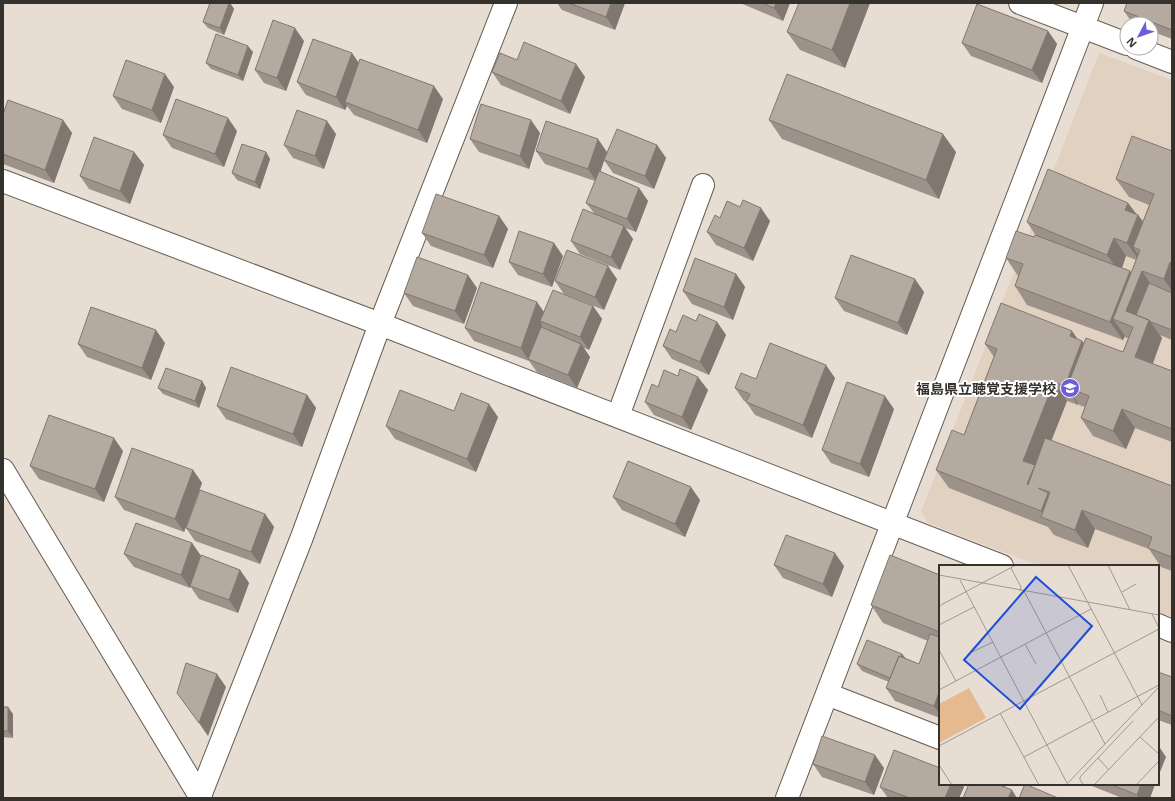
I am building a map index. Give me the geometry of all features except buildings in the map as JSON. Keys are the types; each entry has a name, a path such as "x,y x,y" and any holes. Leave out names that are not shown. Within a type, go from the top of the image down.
{"street":[{"path":"200,797 302,537 380,324 506,3"},
{"path":"1020,3 1119,41"},
{"path":"787,798 1092,3"},
{"path":"1157,56 1172,62"},
{"path":"3,181 380,324 999,565"},
{"path":"618,416 703,185"},
{"path":"3,470 200,797"},
{"path":"1159,625 1172,630"},
{"path":"827,694 939,738"}],"shaded area":[{"name":"福島県立聴覚支援学校","path":"1099,53 1172,80 1172,617 1159,612 1159,565 1037,565 928,523 921,512"}],"place":[{"name":"福島県立聴覚支援学校","path":"1070,388"}]}
